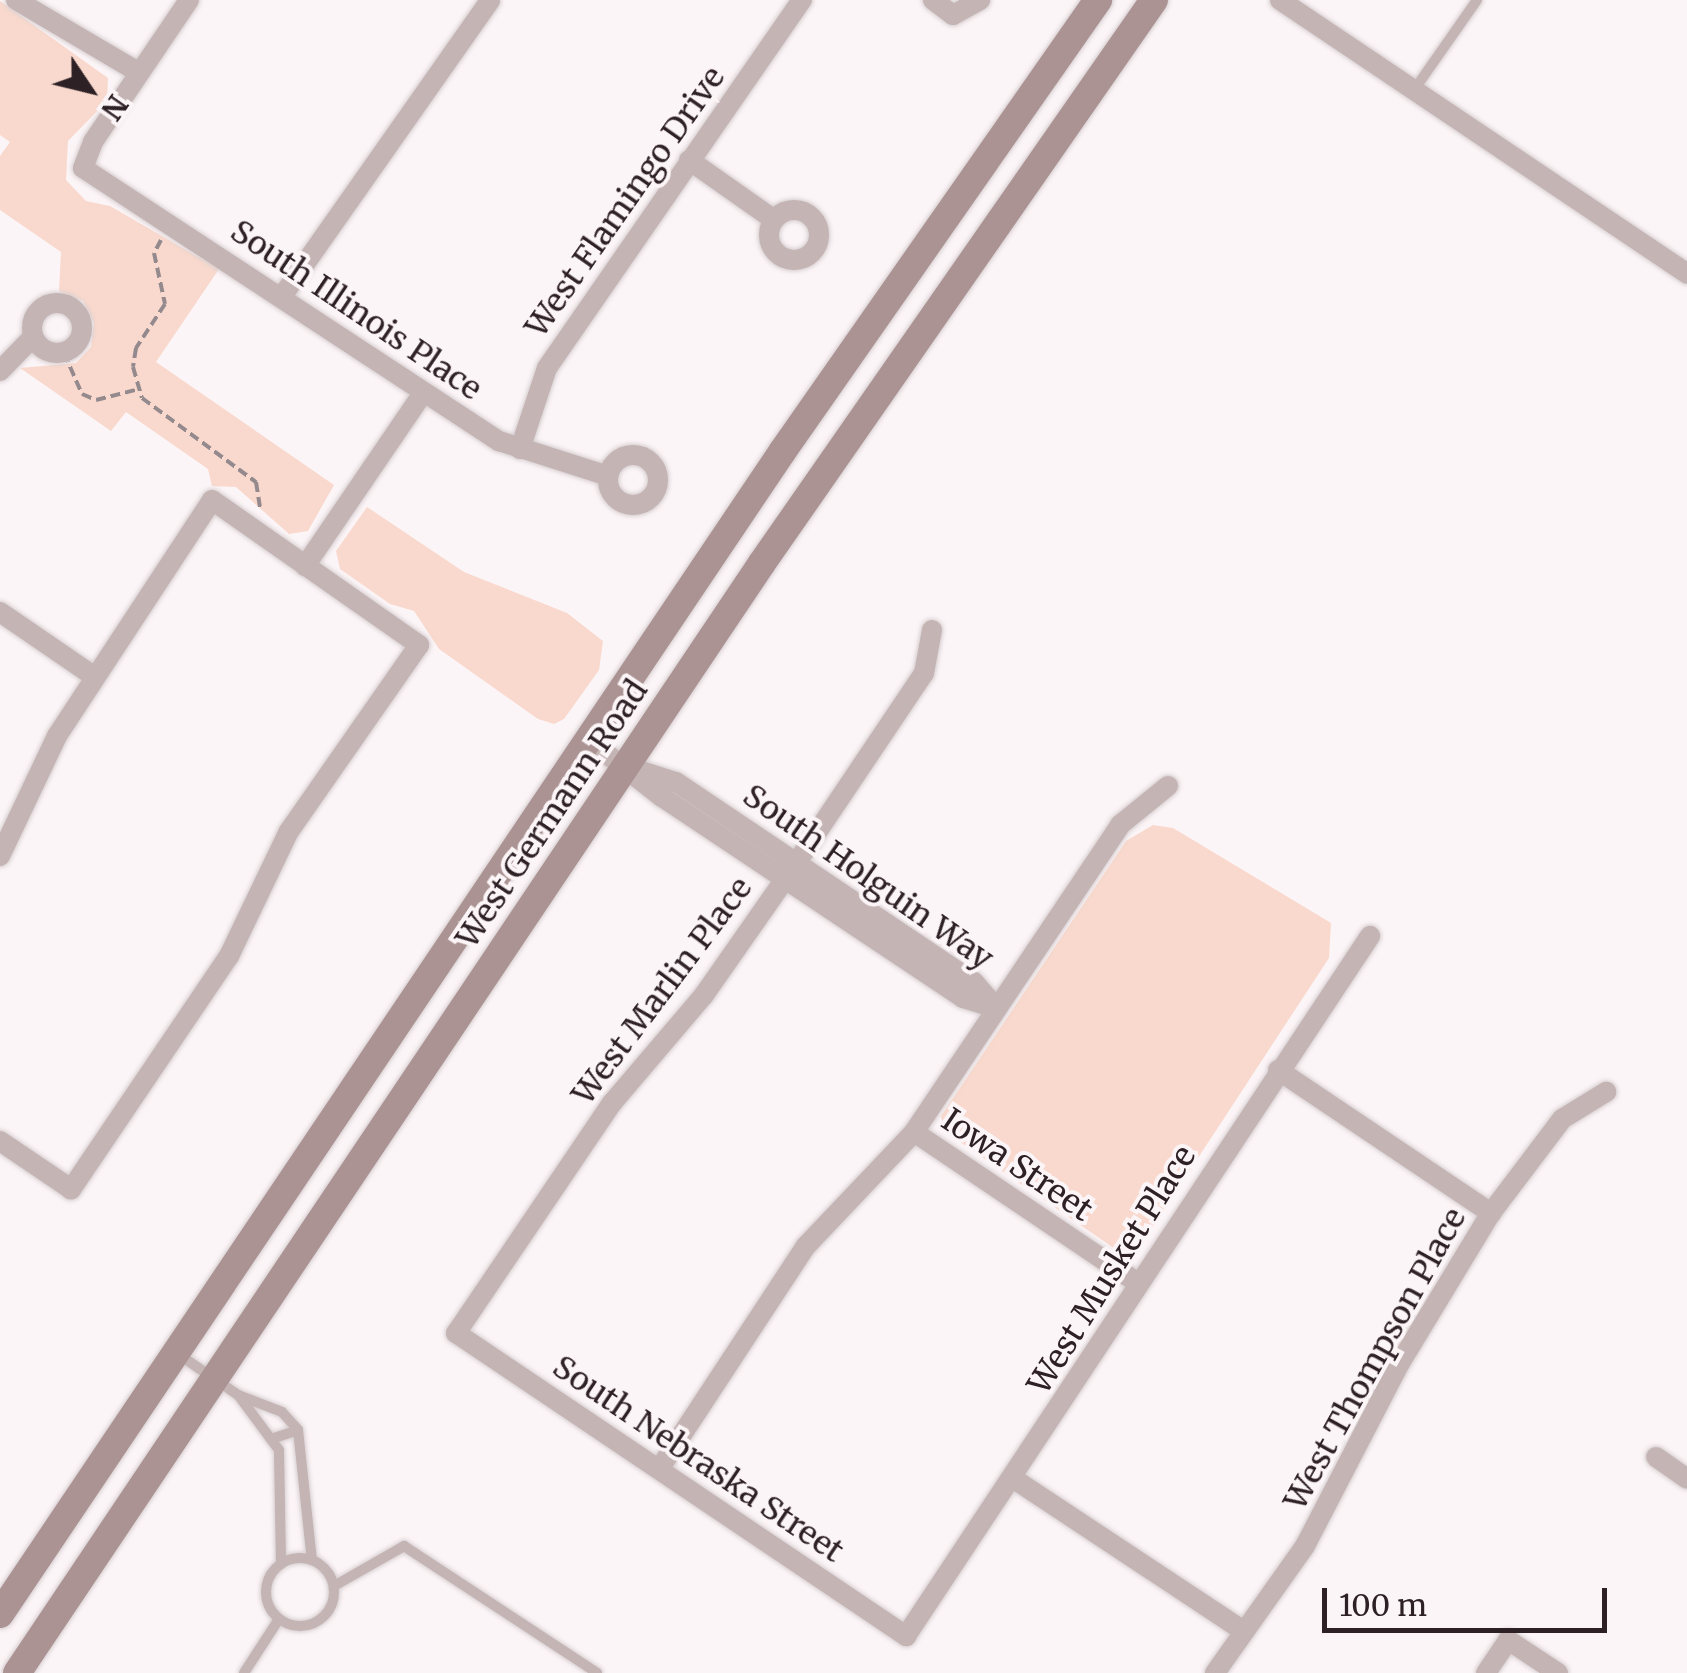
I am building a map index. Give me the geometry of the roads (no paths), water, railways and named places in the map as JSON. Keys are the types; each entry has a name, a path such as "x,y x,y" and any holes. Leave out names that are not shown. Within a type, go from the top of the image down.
{"main road":[{"name":"West Germann Road","path":"0,1614 782,452 1098,0"},
{"name":"West Germann Road","path":"17,1673 932,312 1154,0"}],"street":[{"path":"16,0 138,72 188,0"},
{"path":"284,295 490,0"},
{"name":"West Flamingo Drive","path":"520,449 547,368 802,0"},
{"path":"934,0 953,15 969,12 980,0"},
{"path":"1280,0 1687,274"},
{"name":"South Illinois Place","path":"138,72 83,168 284,295 423,393 520,449 608,476"},
{"path":"689,160 773,220"},
{"path":"0,371 33,338 32,320 43,307 68,305 80,318 81,335 64,353 49,352 33,338"},
{"path":"306,566 423,393"},
{"path":"0,856 57,736 212,500 419,645 288,833 229,956 71,1189 0,1141"},
{"path":"0,612 95,677"},
{"name":"West Marlin Place","path":"456,1332 612,1103 704,996 791,870 924,673 932,630"},
{"name":"South Holguin Way","path":"590,742 628,766 676,782 791,870 974,982 996,1008"},
{"path":"660,1468 806,1246 914,1132 1120,826 1168,786"},
{"name":"West Musket Place","path":"906,1636 1014,1479 1136,1282 1370,936"},
{"path":"1278,1070 1491,1213"},
{"name":"West Thompson Place","path":"1215,1673 1305,1546 1400,1363 1491,1213 1562,1119 1606,1092"},
{"name":"Iowa Street","path":"914,1132 1136,1282"},
{"name":"South Nebraska Street","path":"456,1332 906,1636"},
{"path":"1656,1457 1687,1478"},
{"path":"1014,1479 1244,1632"},
{"path":"1486,1673 1508,1640 1558,1673"}],"lane":[{"path":"1414,90 1477,0"},
{"path":"177,1354 238,1395 282,1412 298,1430 312,1560 334,1586"},
{"path":"238,1395 279,1450 281,1564 266,1591 279,1620"},
{"path":"271,1438 298,1430"},
{"path":"334,1586 404,1546 597,1673"},
{"path":"281,1564 312,1560"},
{"path":"279,1620 313,1624 330,1609 334,1586"},
{"path":"244,1673 279,1620"}]}
